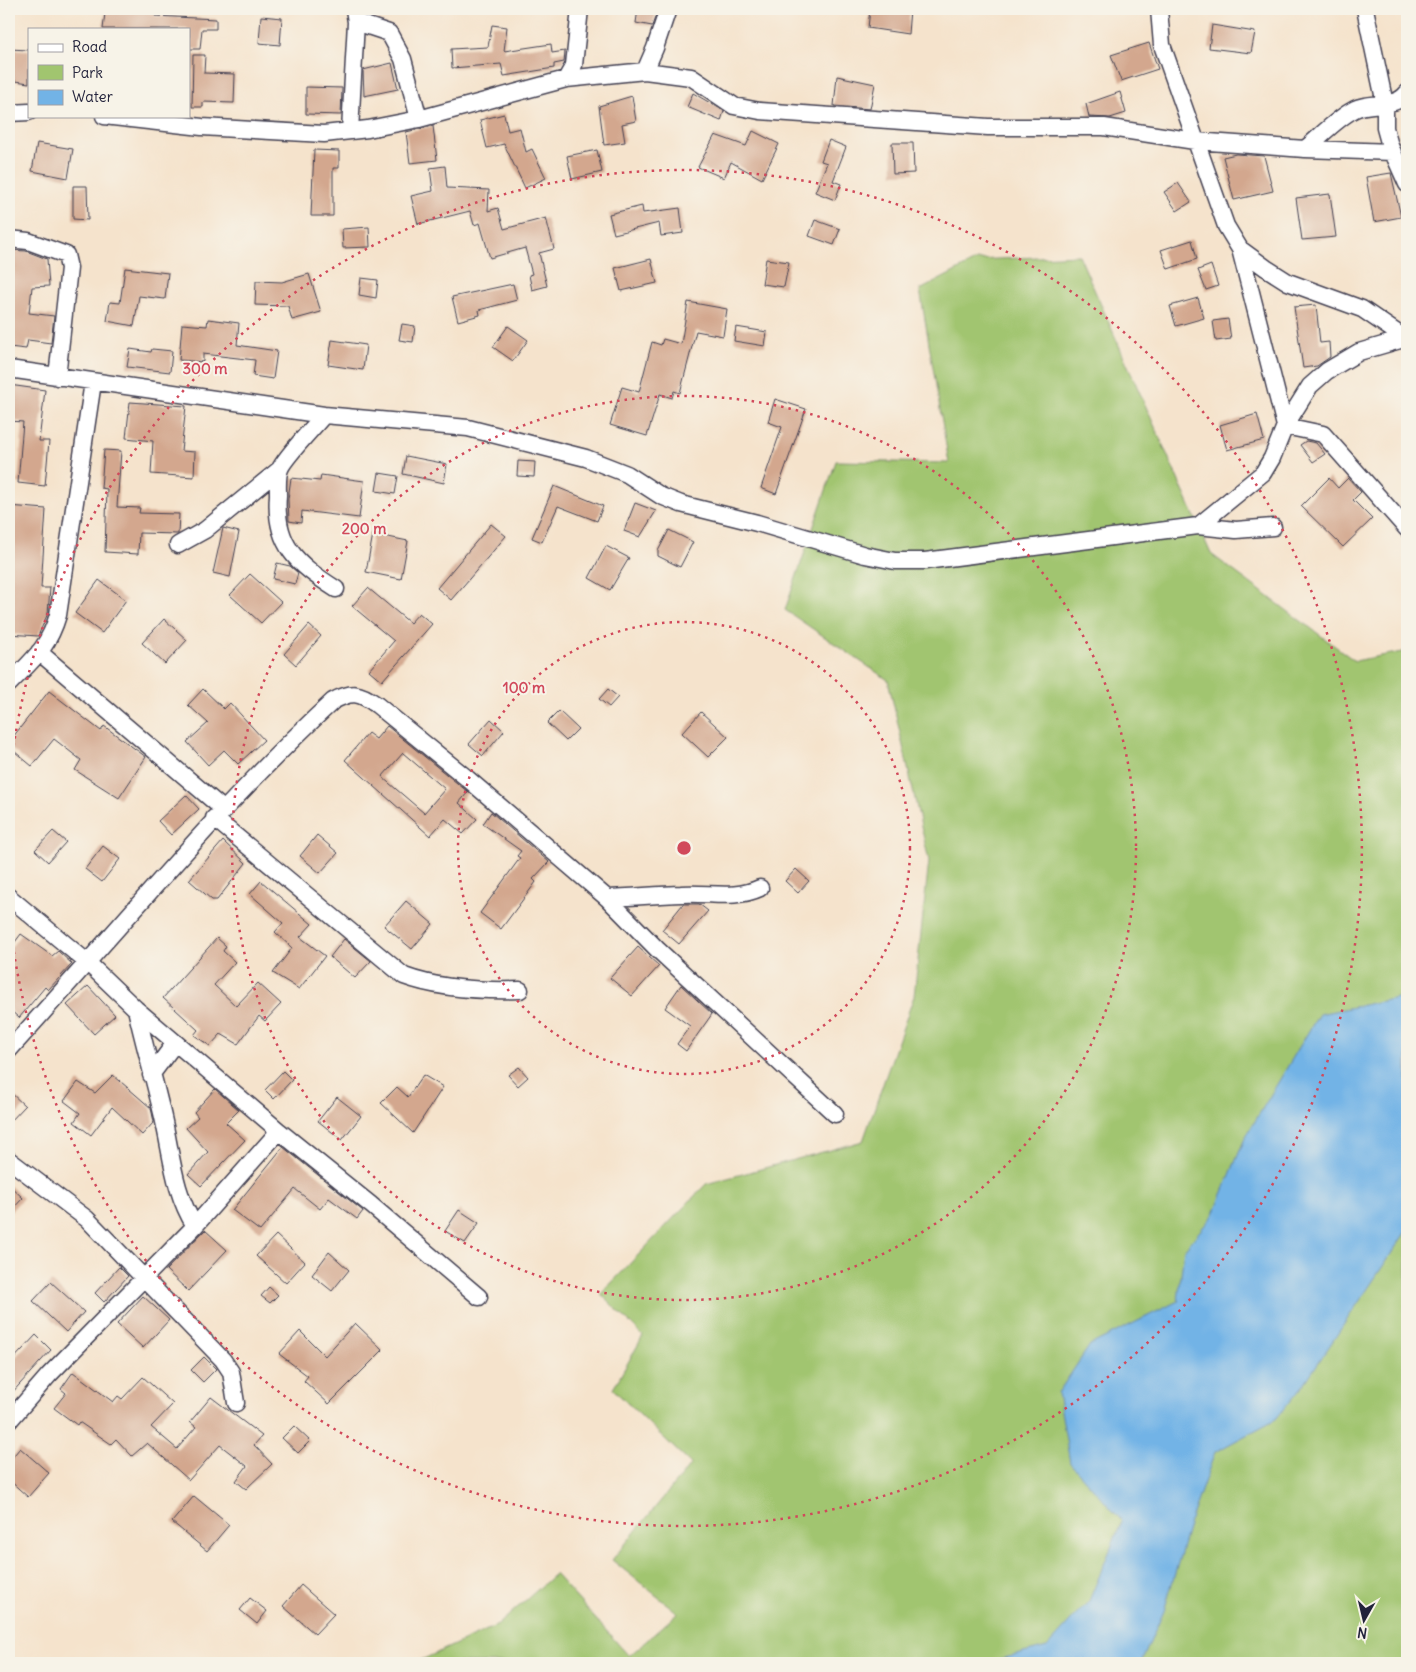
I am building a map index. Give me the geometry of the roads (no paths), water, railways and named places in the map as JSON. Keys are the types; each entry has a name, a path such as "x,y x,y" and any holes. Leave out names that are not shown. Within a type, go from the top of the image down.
{"street":[{"path":"566,79 574,65 580,9"},
{"path":"645,72 656,48 668,9"},
{"path":"1159,9 1162,45 1226,226 1240,249 1285,426"},
{"path":"1365,9 1385,104 1385,128 1407,184"},
{"path":"350,131 355,15 388,33 402,59 419,119"},
{"path":"122,118 202,127 324,134 419,119 566,79 645,72 691,77 734,106 760,111 988,127 1104,127 1195,141 1305,149 1393,152"},
{"path":"1305,149 1356,108 1385,104 1403,98 1407,93"},
{"path":"9,113 28,112"},
{"path":"9,239 28,241 66,255 69,268 57,377"},
{"path":"1240,249 1288,282 1362,309 1407,340"},
{"path":"1198,526 1263,473 1272,458 1285,426 1310,386 1327,371 1359,352 1407,340"},
{"path":"9,369 324,415 468,428 586,458 627,474 661,496 681,504 757,522 842,549 896,561 925,561 1198,526 1236,530 1273,527"},
{"path":"9,684 52,636 58,615 93,382"},
{"path":"178,545 205,530 280,469 324,415"},
{"path":"1285,426 1323,434 1407,529"},
{"path":"280,469 277,510 279,531 289,551 307,571 336,589"},
{"path":"39,652 218,814 404,976 435,984 520,990"},
{"path":"9,1050 218,814 333,701 347,694 358,694 366,696 377,704 453,766 608,898 657,949 835,1114"},
{"path":"608,898 683,893 728,896 748,893 760,888"},
{"path":"9,897 88,963 175,1043 279,1131 372,1205 479,1297"},
{"path":"136,1009 168,1138 176,1188 185,1211 195,1226"},
{"path":"152,1075 175,1043"},
{"path":"9,1421 18,1413 49,1375 195,1226 279,1131"},
{"path":"9,1160 87,1219 223,1360 231,1372 236,1403"}],"water":[{"path":"1407,996 1407,1230 1302,1387 1276,1419 1215,1452 1190,1522 1164,1611 1141,1663 985,1663 1047,1647 1089,1601 1122,1521 1070,1463 1058,1393 1090,1345 1178,1301 1184,1250 1214,1214 1245,1138 1319,1014"}]}
